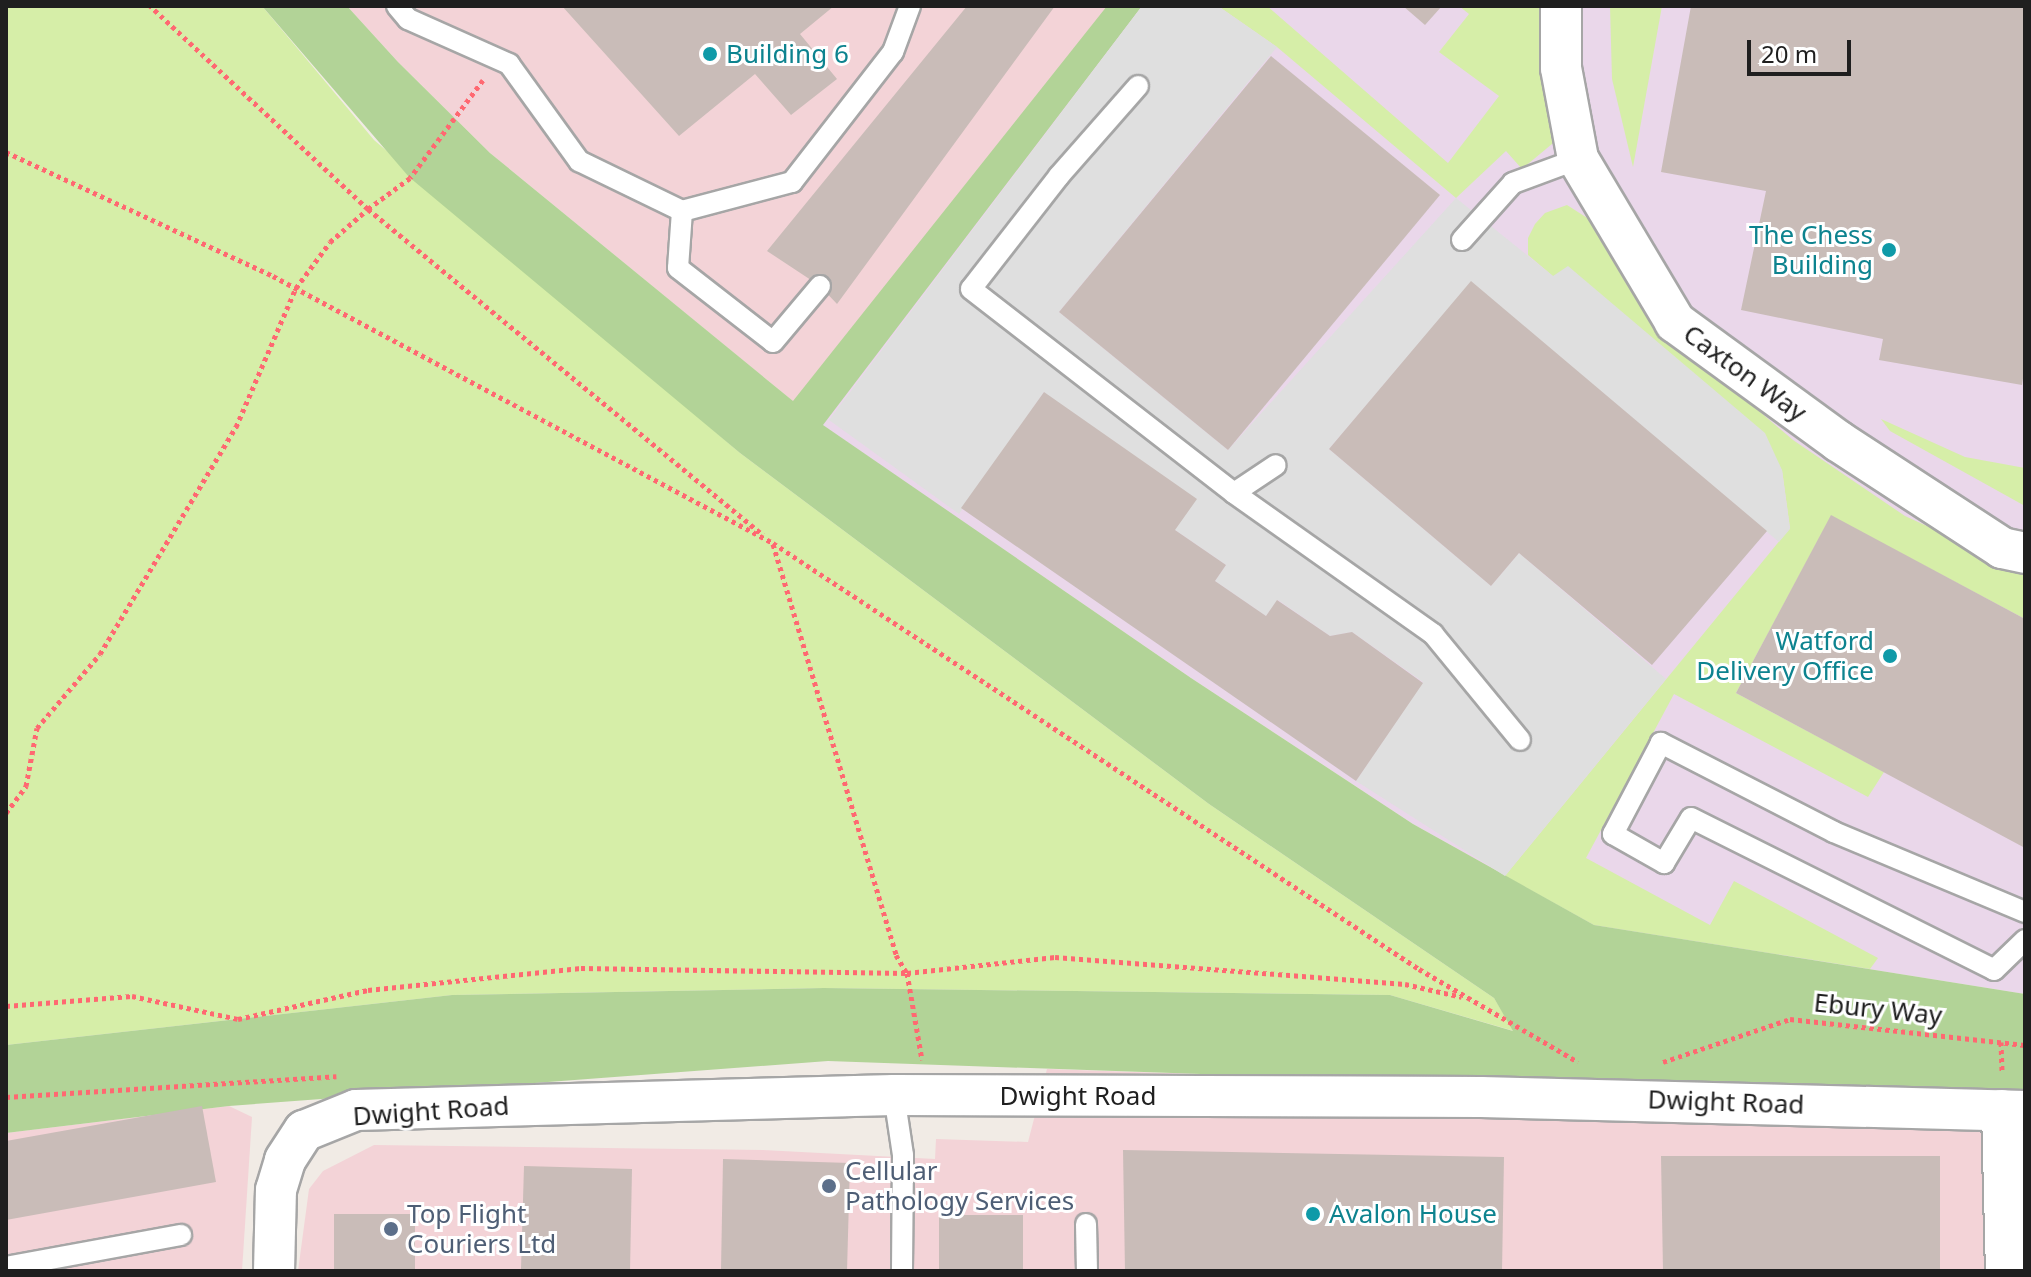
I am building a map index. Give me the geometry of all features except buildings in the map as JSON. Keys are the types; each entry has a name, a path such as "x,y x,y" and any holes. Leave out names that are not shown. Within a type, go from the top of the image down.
{"street":[{"name":"Caxton Way","path":"1561,6 1561,68 1578,159 1675,322 1838,441 2002,548 2025,553"},
{"name":"Dwight Road","path":"274,1271 276,1190 285,1160 304,1131 356,1110 909,1084 1592,1098 2014,1111 2006,1271"}],"lane":[{"path":"397,6 408,19 509,64 579,161 682,211 792,182 893,52 910,6"},
{"path":"1138,86 1049,188 971,289 1234,493 1433,634 1520,740"},
{"path":"1462,240 1513,183 1578,159"},
{"path":"682,211 678,268 773,342 820,286"},
{"path":"1234,493 1276,465"},
{"path":"2025,912 1834,832 1661,743 1613,834 1664,863 1691,818 1994,970 2025,940"},
{"path":"902,1271 903,1155 909,1084"},
{"path":"1086,1224 1087,1271"},
{"path":"6,1267 181,1235"}],"path":[{"path":"150,6 368,209 773,543 896,955 907,973 909,1084"},
{"path":"6,813 26,786 37,728 100,654 236,427 296,288 330,242 410,178 498,60"},
{"path":"6,152 296,288 773,543 1419,969 1590,1069"},
{"path":"6,1006 132,996 238,1019 368,990 581,968 907,973 1055,957 1405,984 1469,998"},
{"name":"Ebury Way","path":"1654,1065 1790,1019 2025,1045"}],"shaded area":[{"path":"347,6 1142,6 822,425 490,153 398,62"},
{"path":"1142,6 2025,6 2025,994 1594,925 1413,824 1191,678 822,425"},
{"path":"1142,6 1218,6 1277,47 1059,312 1228,450 1456,198 1553,276 1568,266 1765,433 1782,470 1790,529 1779,542 1471,282 1329,449 1491,586 1519,553 1666,679 1505,876 1356,781 1423,682 1352,632 1330,636 1278,600 1266,616 1215,581 1226,565 1175,530 1044,392 959,514 829,420"},
{"path":"1047,1069 1544,1086 2025,1097 2025,1271 298,1271 309,1189 323,1171 374,1145 763,1150 935,1159 936,1139 1028,1142"},
{"path":"229,1106 252,1117 242,1271 6,1271 6,1133"}],"green space":[{"path":"6,6 262,6 374,140 740,453 1209,804 1494,998 1514,1031 1390,995 824,988 452,995 6,1045"},
{"path":"262,6 347,6 398,62 490,153 793,401 1107,6 1142,6 823,425 1191,678 1413,824 1594,925 2025,994 2025,1097 1544,1086 828,1061 229,1106 6,1133 6,1045 452,995 824,988 1390,995 1513,1031 1494,998 1209,804 740,453 409,177"},
{"path":"1218,6 1267,6 1448,163 1499,96 1439,52 1469,14 1459,6 1562,6 1558,139 1522,169 1506,151 1456,198 1277,47"},
{"path":"1610,6 1662,6 1633,167 1612,79"},
{"path":"1567,205 1592,221 1712,371 1793,440 1905,516 2025,571 2025,619 1831,516 1736,693 1884,772 1868,797 1674,694 1586,858 1710,925 1734,881 1878,958 1870,969 1594,925 1505,876 1790,528 1782,470 1528,255 1528,238 1535,224 1545,213"},
{"path":"1881,419 1965,457 2025,468 2025,506 1890,431"}],"place":[{"name":"Building 6","path":"710,54"},
{"name":"The Chess Building","path":"1889,250"},
{"name":"Watford Delivery Office","path":"1890,656"},
{"name":"Cellular Pathology Services","path":"829,1186"},
{"name":"Avalon House","path":"1313,1214"},
{"name":"Top Flight Couriers Ltd","path":"391,1229"}]}
